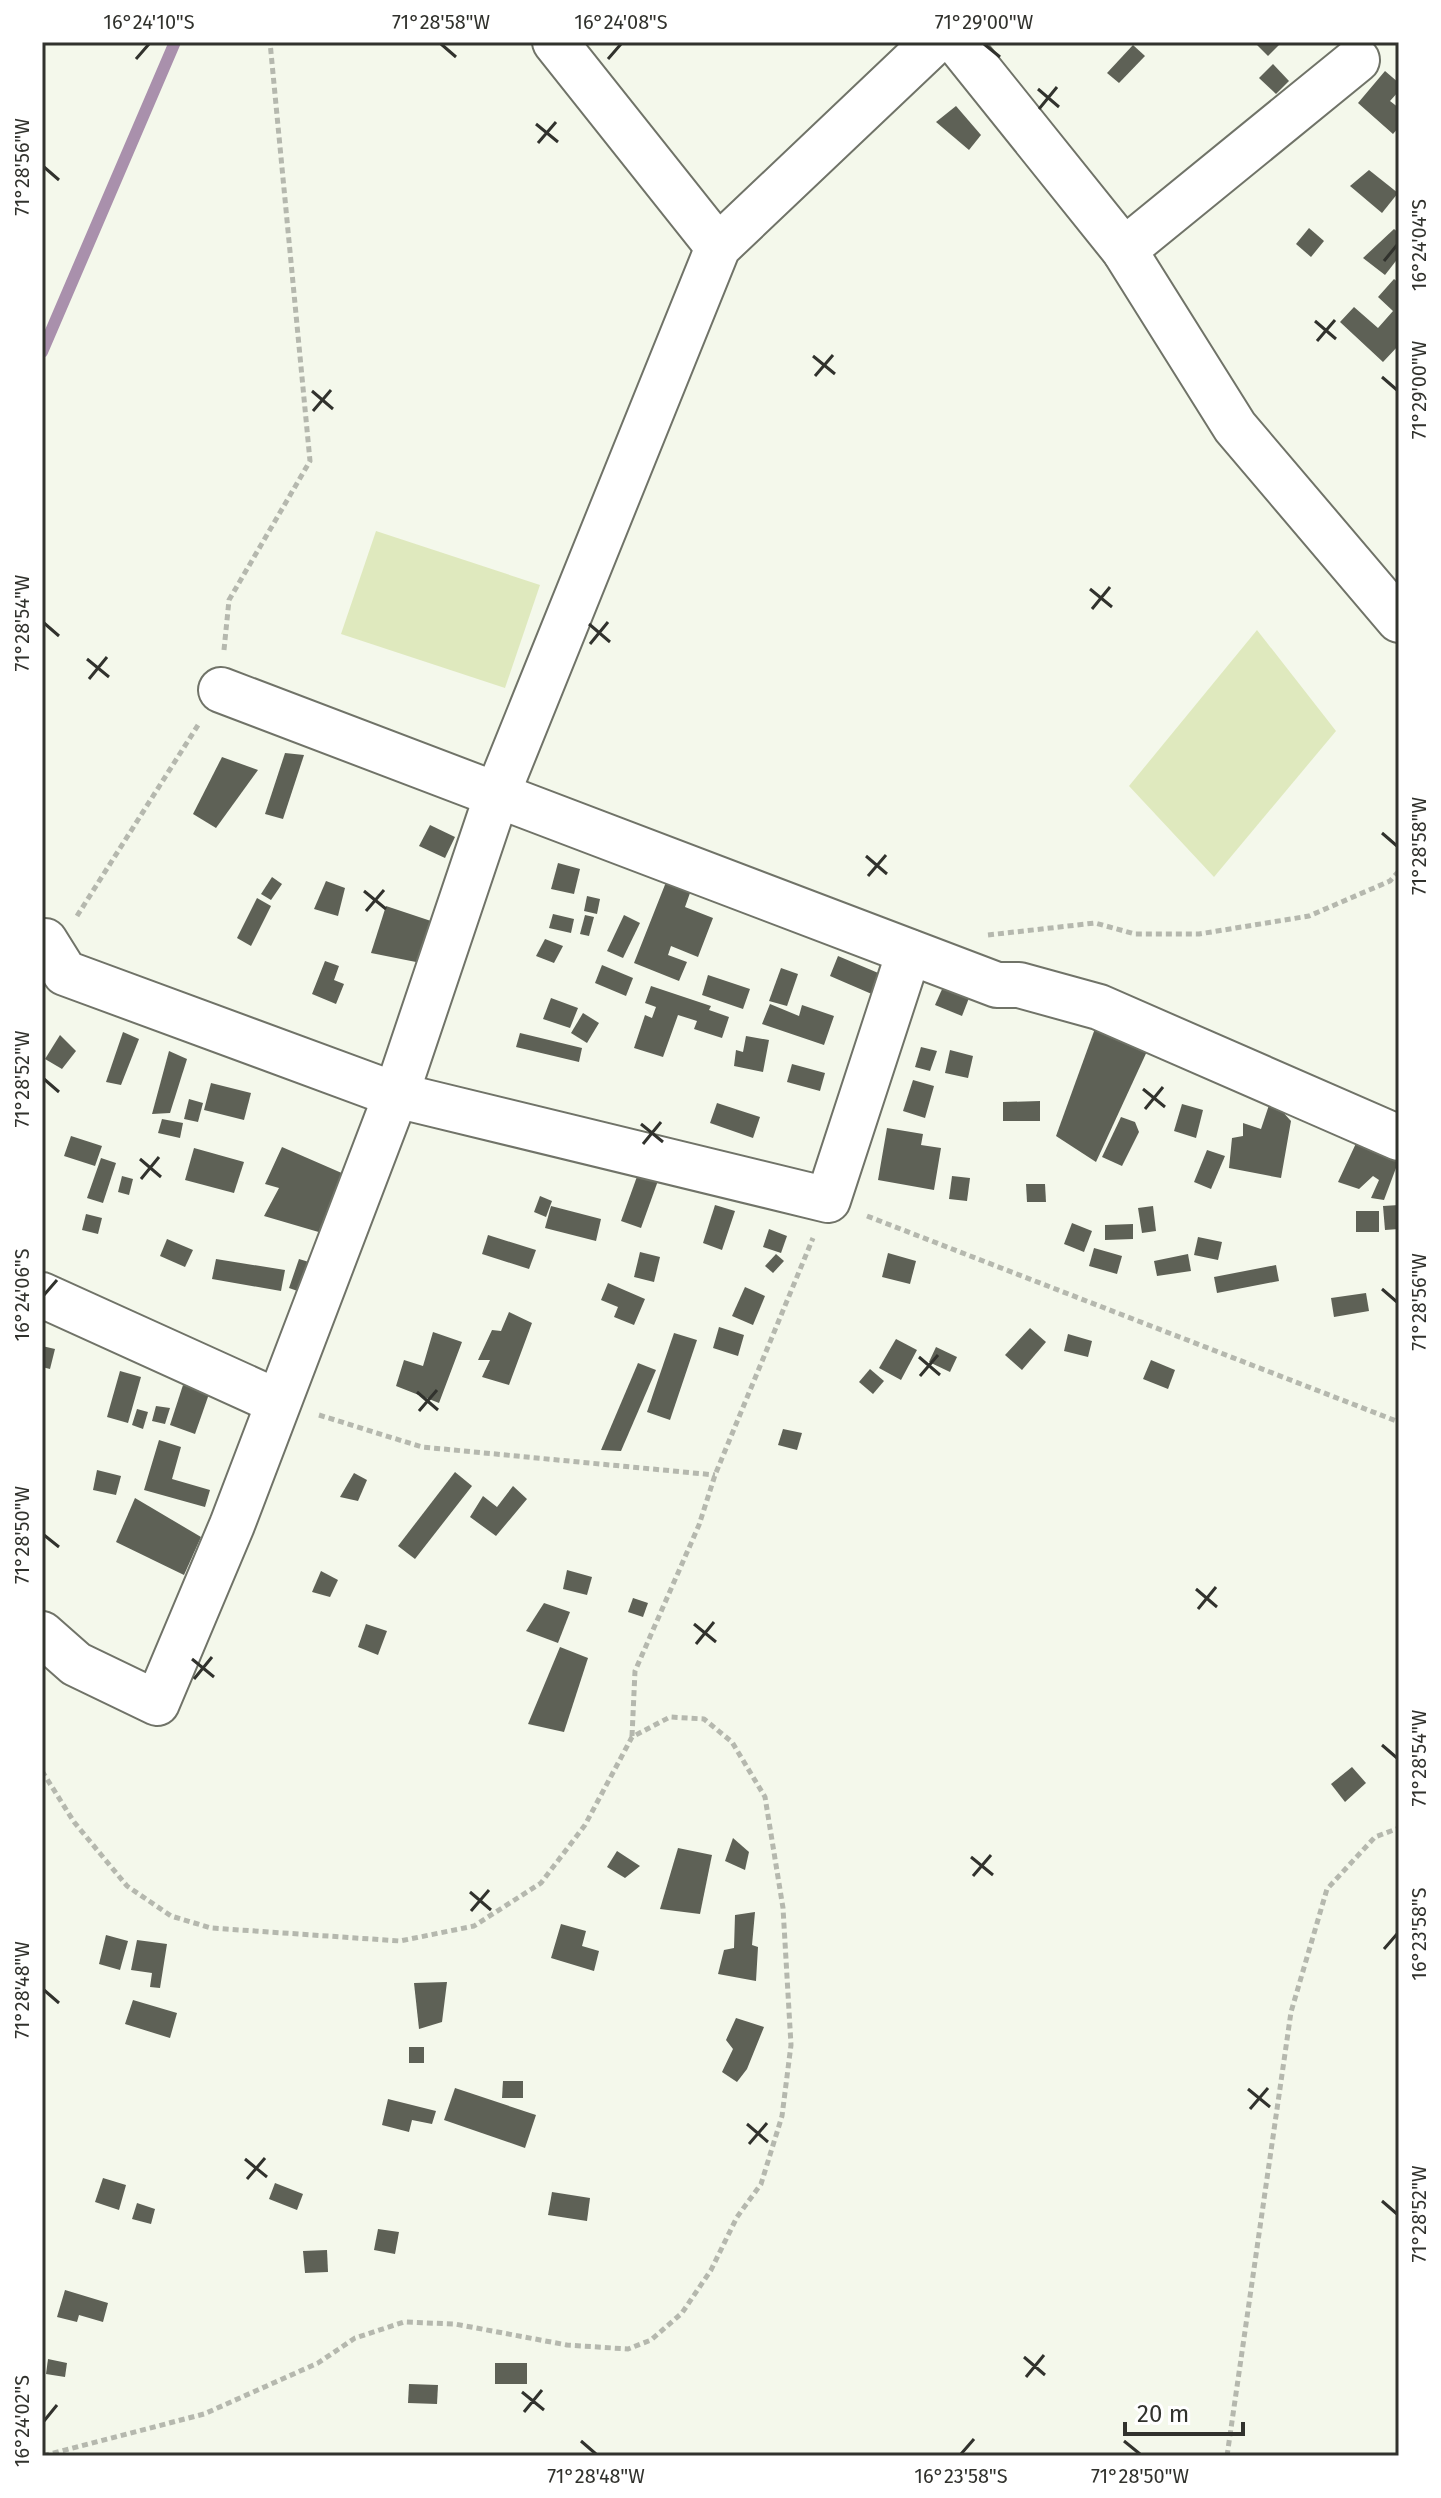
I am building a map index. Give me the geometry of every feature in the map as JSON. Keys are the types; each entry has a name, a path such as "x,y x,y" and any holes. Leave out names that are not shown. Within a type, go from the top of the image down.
{"street":[{"path":"555,42 718,247"},
{"path":"42,1634 76,1664 157,1703 232,1525 396,1095 498,792 718,247 934,42"},
{"path":"957,42 1124,250 1235,427 1399,620"},
{"path":"1124,250 1357,60"},
{"path":"221,690 498,792 997,985 1019,985 1099,1007 1399,1138"},
{"path":"45,941 65,973 396,1095 828,1200 909,952"},
{"path":"42,1295 278,1402"}],"path":[{"path":"45,941 76,918 221,690 229,600 310,461 270,42"},
{"path":"978,937 1095,923 1135,934 1199,934 1309,916 1390,881 1399,871"},
{"path":"42,1771 74,1822 127,1886 171,1916 211,1928 400,1941 474,1926 541,1883 585,1825 632,1737 635,1671 699,1525 715,1475 828,1200 1399,1422"},
{"path":"278,1402 422,1447 715,1475"},
{"path":"42,2456 204,2414 318,2363 355,2338 404,2322 455,2324 567,2345 628,2349 651,2340 682,2313 711,2270 737,2217 761,2184 782,2116 791,2045 783,1908 765,1797 732,1742 704,1719 670,1717 632,1737"},
{"path":"1227,2456 1291,2012 1327,1889 1375,1837 1399,1828"}],"green space":[{"path":"376,531 540,585 505,688 341,634"},
{"path":"1257,630 1336,731 1214,877 1129,786"}],"building":[{"path":"1254,42 1282,42 1268,56"},
{"path":"1133,45 1145,56 1119,83 1107,73"},
{"path":"1273,64 1289,81 1276,94 1259,78"},
{"path":"1385,71 1399,83 1399,91 1390,101 1399,108 1399,127 1393,134 1358,103"},
{"path":"956,106 981,135 969,150 936,122"},
{"path":"1369,170 1398,193 1382,213 1350,186"},
{"path":"1309,228 1324,241 1311,257 1296,244"},
{"path":"1394,229 1399,233 1399,257 1385,275 1363,258"},
{"path":"1394,279 1399,283 1399,345 1383,362 1340,322 1354,307 1378,328 1393,311 1378,297"},
{"path":"285,753 304,755 283,819 265,814"},
{"path":"222,757 258,770 216,828 193,814"},
{"path":"430,825 455,837 445,858 419,846"},
{"path":"558,863 580,869 574,894 551,889"},
{"path":"672,867 723,886 716,903 690,893 685,907 713,918 698,957 671,946 668,955 687,962 679,981 634,963"},
{"path":"272,877 282,884 271,900 261,894"},
{"path":"326,881 345,888 338,916 314,909"},
{"path":"587,896 600,899 597,914 584,911"},
{"path":"257,898 271,906 251,946 237,938"},
{"path":"386,906 437,923 416,962 371,953"},
{"path":"553,914 574,919 571,933 549,928"},
{"path":"585,915 594,917 589,936 580,934"},
{"path":"624,915 640,923 623,958 607,951"},
{"path":"545,939 563,946 554,963 536,956"},
{"path":"838,956 883,975 874,995 830,976"},
{"path":"325,961 339,966 334,980 344,984 336,1004 312,994"},
{"path":"602,965 633,978 626,996 595,983"},
{"path":"781,968 798,974 787,1006 769,1001"},
{"path":"708,975 750,989 743,1009 702,995"},
{"path":"651,986 711,1006 709,1010 729,1017 722,1038 694,1029 697,1021 678,1015 663,1057 634,1048 645,1015 652,1018 656,1007 645,1003"},
{"path":"943,987 969,998 962,1016 935,1005"},
{"path":"551,998 578,1008 570,1028 543,1019"},
{"path":"770,1004 799,1016 802,1005 834,1016 824,1045 762,1024"},
{"path":"583,1013 599,1023 587,1043 571,1033"},
{"path":"1097,1023 1149,1047 1096,1162 1056,1136"},
{"path":"123,1032 139,1039 121,1085 106,1082"},
{"path":"520,1033 582,1048 579,1062 516,1047"},
{"path":"60,1035 76,1051 62,1069 45,1059"},
{"path":"746,1036 769,1040 763,1072 734,1066 736,1050 743,1052"},
{"path":"921,1047 937,1051 930,1071 915,1067"},
{"path":"950,1050 973,1056 968,1078 945,1073"},
{"path":"169,1051 187,1059 170,1113 152,1114"},
{"path":"792,1064 825,1073 820,1091 787,1082"},
{"path":"913,1080 934,1086 925,1118 903,1111"},
{"path":"211,1083 251,1093 244,1120 204,1110"},
{"path":"189,1099 203,1103 198,1122 184,1119"},
{"path":"1271,1099 1291,1121 1281,1178 1229,1168 1232,1138 1243,1136 1243,1123 1261,1129"},
{"path":"1040,1101 1040,1121 1003,1121 1003,1102"},
{"path":"717,1103 760,1117 753,1138 710,1123"},
{"path":"1182,1104 1203,1110 1196,1138 1174,1131"},
{"path":"1121,1117 1135,1122 1139,1132 1122,1166 1102,1157"},
{"path":"162,1119 183,1123 180,1138 158,1133"},
{"path":"887,1128 923,1134 921,1145 941,1148 934,1190 878,1180"},
{"path":"71,1136 102,1146 95,1166 64,1156"},
{"path":"1358,1139 1399,1160 1384,1200 1371,1198 1379,1180 1373,1176 1359,1189 1338,1182"},
{"path":"282,1147 344,1174 322,1233 264,1216 279,1188 265,1184"},
{"path":"194,1148 244,1162 234,1193 185,1180"},
{"path":"1207,1150 1225,1156 1211,1189 1194,1182"},
{"path":"101,1158 116,1163 103,1203 87,1198"},
{"path":"639,1171 659,1178 641,1228 621,1221"},
{"path":"122,1176 133,1179 129,1195 118,1192"},
{"path":"952,1176 970,1178 967,1201 949,1199"},
{"path":"1026,1184 1045,1184 1046,1202 1027,1202"},
{"path":"540,1196 552,1201 546,1217 534,1212"},
{"path":"715,1205 735,1211 722,1250 703,1243"},
{"path":"1399,1205 1399,1229 1385,1230 1383,1206"},
{"path":"551,1206 601,1219 596,1241 545,1228"},
{"path":"1153,1206 1156,1231 1142,1233 1138,1208"},
{"path":"1356,1211 1379,1211 1379,1232 1356,1232"},
{"path":"86,1214 102,1218 98,1234 82,1230"},
{"path":"1072,1223 1092,1231 1084,1252 1064,1244"},
{"path":"1133,1224 1133,1239 1105,1240 1105,1225"},
{"path":"769,1229 787,1236 781,1253 763,1247"},
{"path":"488,1235 536,1250 529,1269 482,1254"},
{"path":"1198,1237 1222,1242 1218,1260 1194,1255"},
{"path":"167,1239 193,1250 185,1267 160,1256"},
{"path":"1094,1248 1122,1256 1117,1274 1089,1266"},
{"path":"640,1252 660,1257 654,1282 634,1277"},
{"path":"888,1253 916,1261 910,1284 882,1277"},
{"path":"776,1254 784,1261 773,1273 765,1266"},
{"path":"1188,1254 1191,1271 1157,1276 1154,1261"},
{"path":"216,1259 285,1270 281,1291 212,1279"},
{"path":"299,1259 322,1266 312,1296 289,1288"},
{"path":"1276,1265 1279,1281 1217,1293 1214,1277"},
{"path":"608,1283 645,1299 634,1325 614,1317 618,1307 601,1300"},
{"path":"745,1287 765,1296 753,1325 732,1316"},
{"path":"1366,1293 1369,1311 1334,1317 1331,1298"},
{"path":"509,1312 532,1323 509,1385 482,1377 490,1360 478,1360 492,1330 501,1331"},
{"path":"719,1327 744,1335 738,1356 713,1348"},
{"path":"1030,1328 1046,1342 1022,1370 1005,1355"},
{"path":"433,1332 462,1342 439,1403 396,1386 404,1360 423,1366"},
{"path":"674,1333 697,1340 670,1420 647,1412"},
{"path":"1068,1334 1092,1341 1088,1357 1064,1351"},
{"path":"896,1339 917,1350 901,1380 879,1368"},
{"path":"42,1346 55,1349 50,1369 42,1367"},
{"path":"936,1347 957,1357 950,1372 929,1362"},
{"path":"1151,1360 1175,1370 1168,1389 1143,1379"},
{"path":"638,1363 656,1370 621,1451 601,1450"},
{"path":"870,1369 884,1381 873,1394 859,1382"},
{"path":"120,1371 141,1377 128,1423 107,1417"},
{"path":"183,1385 209,1394 195,1434 170,1425"},
{"path":"156,1406 170,1408 165,1424 152,1421"},
{"path":"137,1409 148,1412 143,1429 132,1425"},
{"path":"783,1429 802,1433 797,1450 778,1445"},
{"path":"159,1440 181,1447 172,1479 210,1490 205,1507 144,1490"},
{"path":"97,1470 121,1476 116,1495 93,1490"},
{"path":"455,1472 472,1486 415,1559 398,1546"},
{"path":"354,1473 367,1480 358,1501 340,1497"},
{"path":"513,1486 527,1499 496,1536 470,1517 483,1496 497,1507"},
{"path":"135,1498 201,1537 184,1575 116,1542"},
{"path":"567,1570 592,1577 587,1595 563,1589"},
{"path":"321,1571 338,1580 330,1597 312,1592"},
{"path":"633,1598 648,1603 643,1617 628,1612"},
{"path":"544,1603 570,1612 558,1643 526,1631"},
{"path":"366,1624 387,1631 378,1655 358,1647"},
{"path":"560,1647 588,1658 564,1732 528,1724"},
{"path":"1352,1767 1366,1783 1345,1802 1331,1784"},
{"path":"733,1838 749,1852 745,1870 725,1861"},
{"path":"678,1848 712,1855 700,1914 660,1909"},
{"path":"617,1851 640,1866 625,1878 607,1867"},
{"path":"755,1912 752,1945 758,1947 756,1981 718,1974 724,1950 734,1948 735,1915"},
{"path":"561,1924 586,1931 582,1946 599,1951 594,1971 551,1958"},
{"path":"106,1935 128,1941 120,1970 99,1964"},
{"path":"137,1940 167,1944 160,1988 150,1987 152,1973 131,1970"},
{"path":"447,1982 442,2022 419,2029 414,1983"},
{"path":"133,2000 177,2013 170,2038 125,2024"},
{"path":"736,2018 764,2027 747,2069 737,2082 722,2072 733,2049 726,2040"},
{"path":"409,2047 424,2047 424,2063 409,2063"},
{"path":"503,2081 523,2081 523,2098 502,2098"},
{"path":"455,2088 536,2115 525,2148 444,2120"},
{"path":"388,2099 436,2111 432,2124 412,2120 409,2132 382,2125"},
{"path":"103,2178 126,2185 119,2210 95,2202"},
{"path":"275,2183 303,2194 297,2210 269,2199"},
{"path":"552,2192 590,2198 587,2221 548,2215"},
{"path":"137,2203 155,2209 151,2224 132,2219"},
{"path":"378,2229 399,2232 395,2254 374,2250"},
{"path":"327,2250 328,2272 305,2273 303,2251"},
{"path":"65,2290 108,2303 103,2322 79,2315 77,2322 57,2317"},
{"path":"48,2359 67,2363 65,2377 46,2374"},
{"path":"495,2363 527,2363 527,2384 495,2384"},
{"path":"409,2384 438,2385 437,2404 408,2403"}],"waterway":[{"path":"42,352 175,42"}]}
